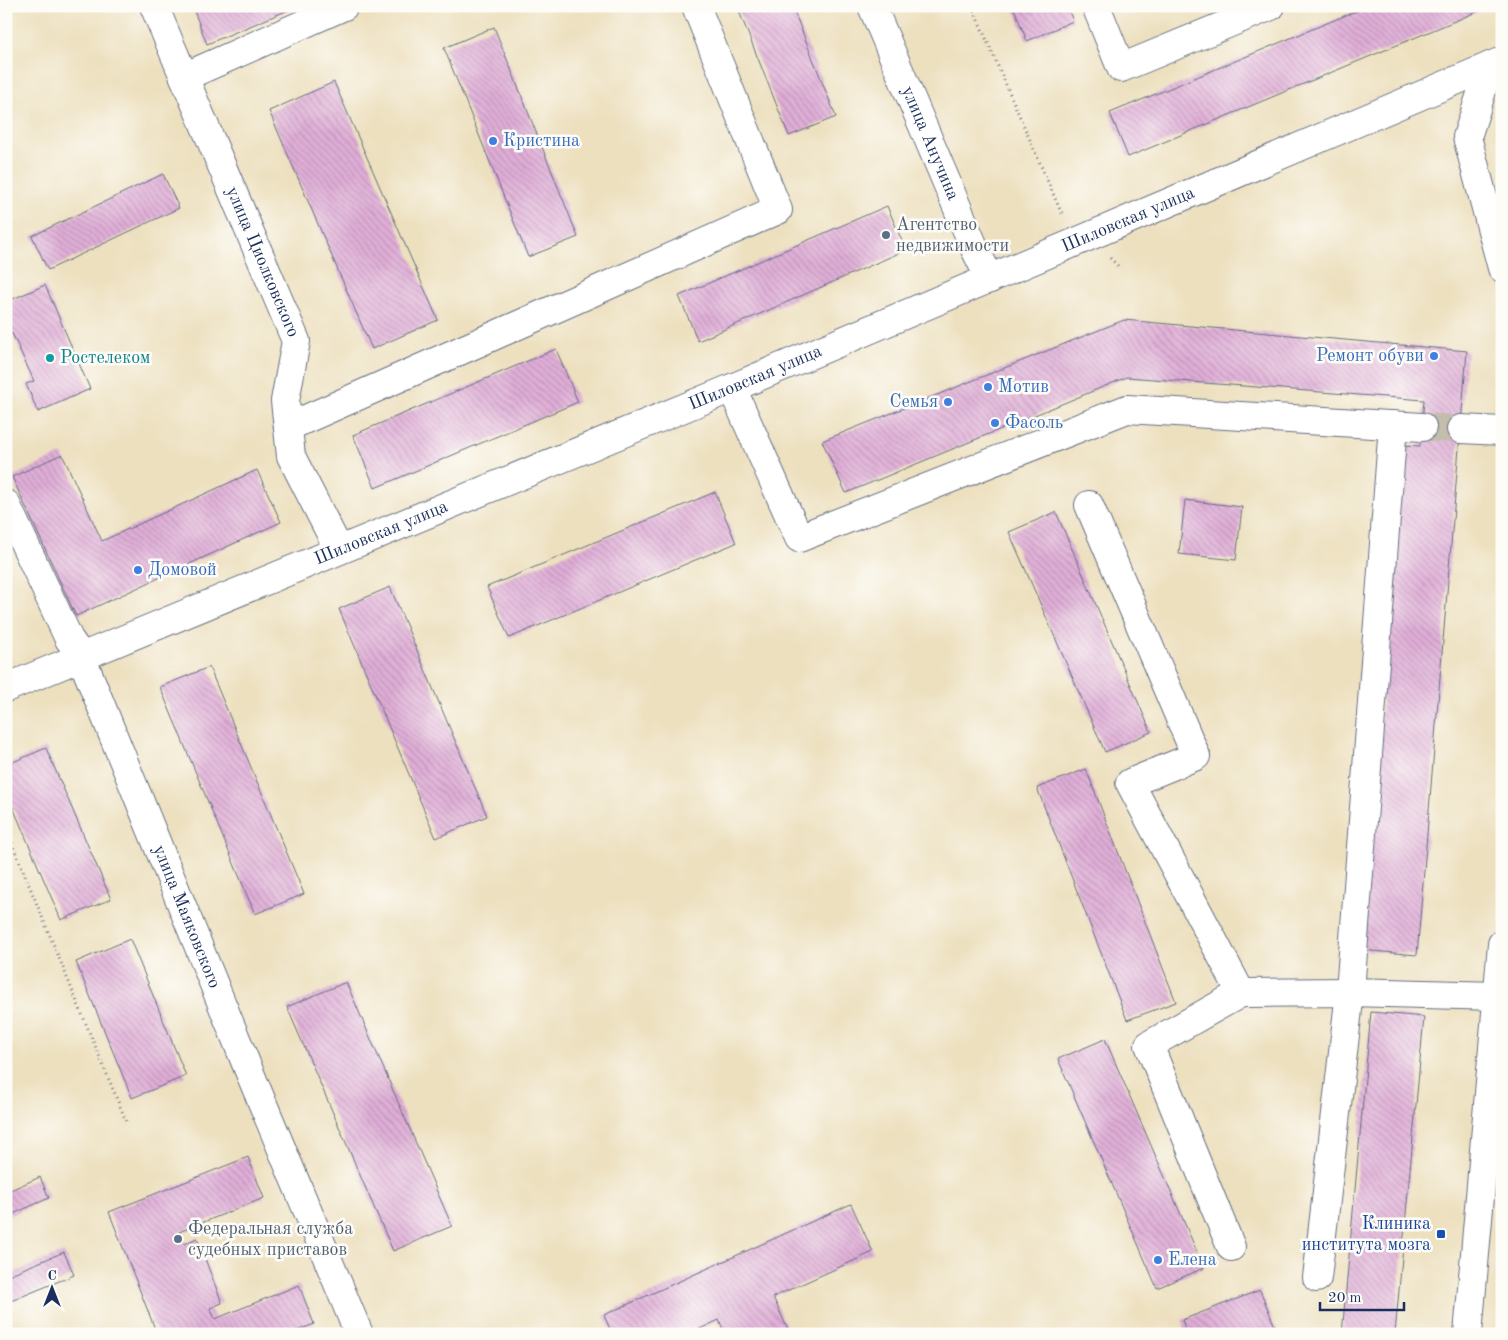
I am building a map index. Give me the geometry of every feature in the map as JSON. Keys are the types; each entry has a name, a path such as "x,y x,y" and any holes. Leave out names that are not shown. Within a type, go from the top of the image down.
{"street":[{"name":"улица Циолковского","path":"154,6 296,341 285,401 290,456 339,550"},
{"path":"184,77 344,6"},
{"path":"288,427 778,210 696,6"},
{"name":"улица Анучина","path":"872,6 990,279"},
{"path":"1096,6 1121,68 1271,6"},
{"path":"1496,64 1468,136 1502,268"},
{"name":"Шиловская улица","path":"6,688 732,388 1496,64"},
{"path":"732,388 799,538 1127,409 1422,427"},
{"path":"1317,1278 1350,992 1393,425"},
{"path":"1461,429 1502,431"},
{"name":"улица Маяковского","path":"6,504 69,639 81,656 359,1334"},
{"path":"1089,505 1196,756 1130,783 1241,993"},
{"path":"1468,1334 1492,1160 1497,996 1502,944"},
{"path":"1231,1247 1149,1045 1241,993 1350,992 1497,996"}],"path":[{"path":"972,6 1061,212 1118,266"},
{"path":"6,829 126,1121"}],"building":[{"path":"192,6 298,6 207,44"},
{"path":"737,6 792,6 836,117 789,136"},
{"path":"1013,6 1067,6 1073,21 1027,41"},
{"path":"1368,6 1491,6 1128,157 1110,113"},
{"path":"494,27 578,237 528,257 444,48"},
{"path":"334,82 438,320 372,349 269,111"},
{"path":"163,174 179,208 48,270 32,236"},
{"path":"887,206 906,250 698,341 679,296"},
{"name":"Ростелеком","path":"45,285 90,389 38,412 26,384 34,381 12,333 6,335 6,302"},
{"path":"1124,320 1467,351 1417,955 1361,950 1404,445 1420,446 1424,400 1127,377 846,493 822,441"},
{"path":"556,349 578,402 375,488 353,435"},
{"path":"62,454 102,541 257,470 281,522 76,616 12,477"},
{"path":"715,492 736,543 509,638 487,587"},
{"path":"1185,500 1242,507 1236,560 1179,554"},
{"path":"1056,512 1151,732 1105,752 1009,532"},
{"path":"390,587 487,816 436,838 339,609"},
{"path":"209,667 304,894 255,914 160,687"},
{"path":"46,748 111,899 61,920 6,791 6,765"},
{"path":"1086,769 1176,1002 1127,1020 1037,788"},
{"path":"130,939 186,1076 132,1098 76,962"},
{"path":"346,982 452,1226 393,1251 287,1007"},
{"path":"1371,1012 1424,1017 1395,1334 1342,1334"},
{"path":"1105,1039 1204,1268 1157,1288 1058,1059"},
{"path":"248,1157 264,1198 179,1232 184,1244 197,1238 222,1303 210,1308 215,1319 299,1285 314,1324 289,1334 157,1334 109,1212"},
{"path":"40,1177 49,1198 6,1217 6,1192"},
{"path":"851,1204 873,1252 773,1297 790,1334 725,1334 719,1320 689,1334 612,1334 604,1315"},
{"path":"64,1252 74,1275 6,1303 6,1276"},
{"path":"1260,1290 1278,1334 1187,1334 1182,1320"}],"tunnel":[{"path":"1422,427 1461,429"}],"place":[{"name":"Кристина","path":"493,141"},
{"name":"Агентство недвижимости","path":"886,235"},
{"name":"Ремонт обуви","path":"1434,356"},
{"name":"Ростелеком","path":"50,358"},
{"name":"Мотив","path":"988,387"},
{"name":"Семья","path":"948,402"},
{"name":"Фасоль","path":"995,423"},
{"name":"Домовой","path":"138,570"},
{"name":"Клиника института мозга","path":"1441,1234"},
{"name":"Федеральная служба судебных приставов","path":"178,1239"},
{"name":"Елена","path":"1158,1260"}]}
